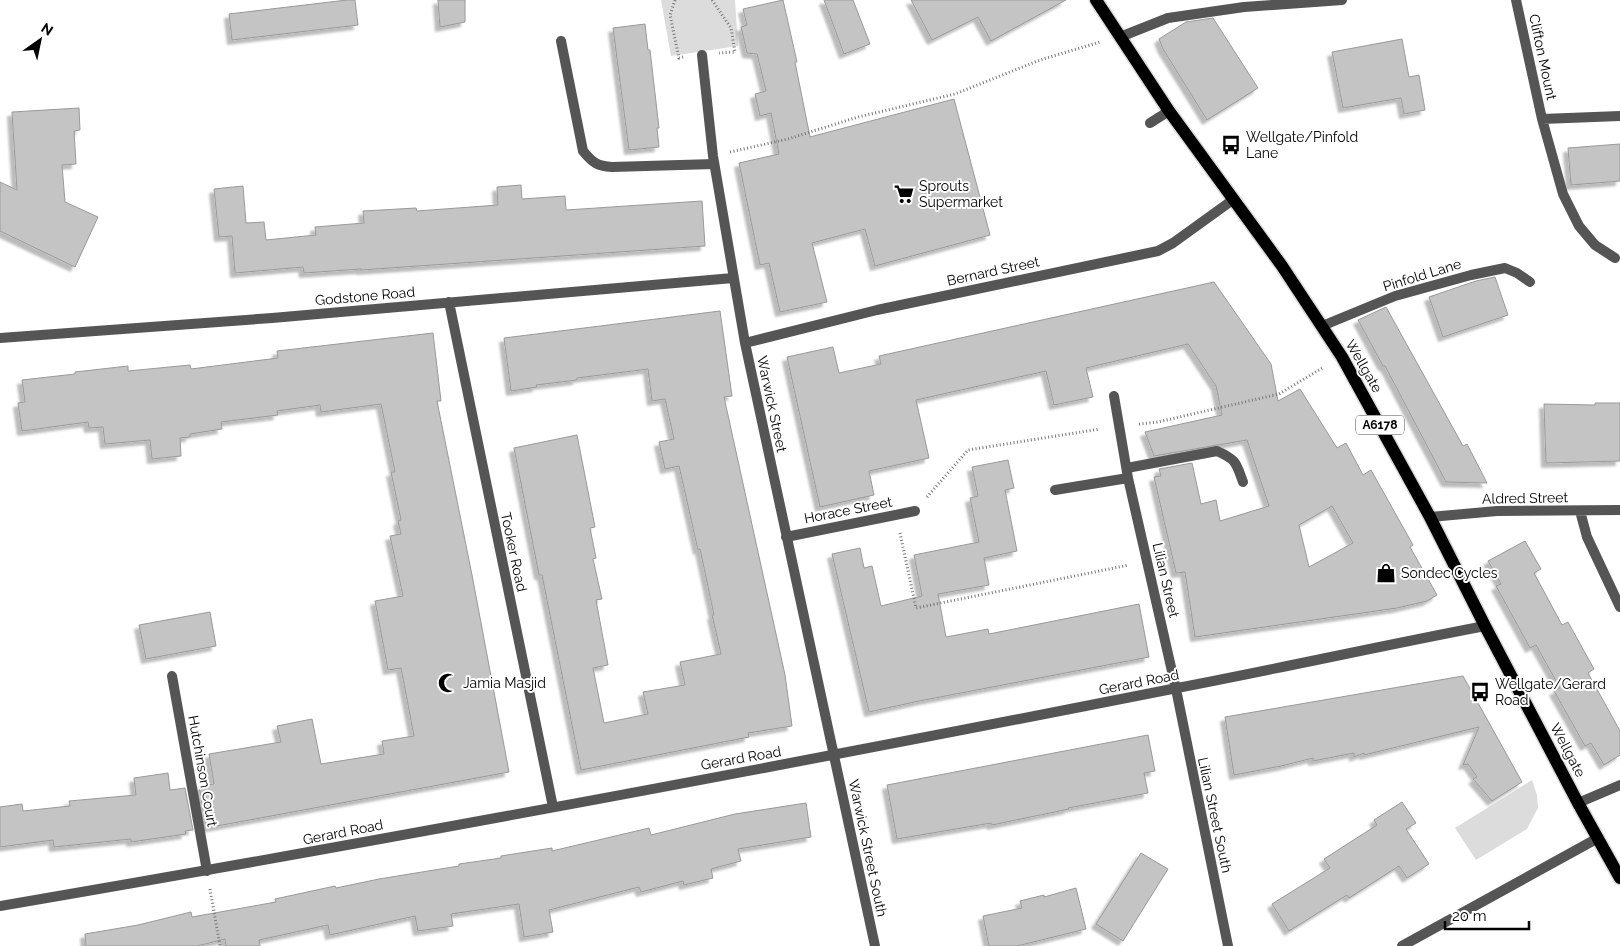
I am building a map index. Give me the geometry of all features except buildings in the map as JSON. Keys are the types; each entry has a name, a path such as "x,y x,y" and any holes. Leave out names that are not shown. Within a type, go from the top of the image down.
{"main road":[{"name":"Wellgate","path":"1096,0 1170,111 1282,266 1342,357 1430,517 1578,803 1620,878"}],"street":[{"path":"1120,36 1168,18 1244,7 1342,0"},
{"name":"Clifton Mount","path":"1516,0 1542,119 1563,194 1579,226 1595,245 1615,258"},
{"path":"561,40 584,151 590,160 600,166 612,167 713,160"},
{"name":"Warwick Street","path":"702,55 713,160 745,343 834,755"},
{"path":"1150,123 1170,111"},
{"name":"Clifton Mount","path":"1542,119 1620,116"},
{"name":"Bernard Street","path":"745,343 877,310 1158,250 1173,243 1234,199"},
{"name":"Pinfold Lane","path":"1322,326 1395,296 1471,274 1504,268 1517,273 1530,282"},
{"name":"Godstone Road","path":"0,338 272,318 733,278"},
{"name":"Tooker Road","path":"449,302 553,807"},
{"name":"Lilian Street","path":"1114,396 1128,473 1176,689"},
{"path":"1055,490 1217,451 1231,457 1236,463 1242,482"},
{"name":"Aldred Street","path":"1430,517 1497,511 1620,510"},
{"name":"Horace Street","path":"786,537 915,511"},
{"path":"1580,511 1587,537 1620,607"},
{"name":"Gerard Road","path":"0,906 207,871 834,755 1176,689 1485,626"},
{"name":"Hutchinson Court","path":"172,676 207,871"},
{"name":"Lilian Street South","path":"1176,689 1228,946"},
{"name":"Warwick Street South","path":"834,755 874,946"},
{"path":"1578,803 1620,785"},
{"path":"1402,946 1598,838"}],"path":[{"path":"675,0 670,15 679,58 735,52 731,28 712,0"},
{"path":"713,160 858,117 955,94 1040,60 1120,36"},
{"path":"896,515 916,608 1147,562"},
{"path":"207,871 220,946"}],"shaded area":[{"path":"661,0 735,0 738,46 671,56"},
{"path":"1532,780 1537,795 1538,808 1527,829 1476,860 1455,828"}],"place":[{"name":"Wellgate/Pinfold Lane","path":"1231,145"},
{"name":"Sprouts Supermarket","path":"904,194"},
{"name":"Sondec Cycles","path":"1386,573"},
{"name":"Jamia Masjid","path":"448,683"},
{"name":"Wellgate/Gerard Road","path":"1480,692"}]}
